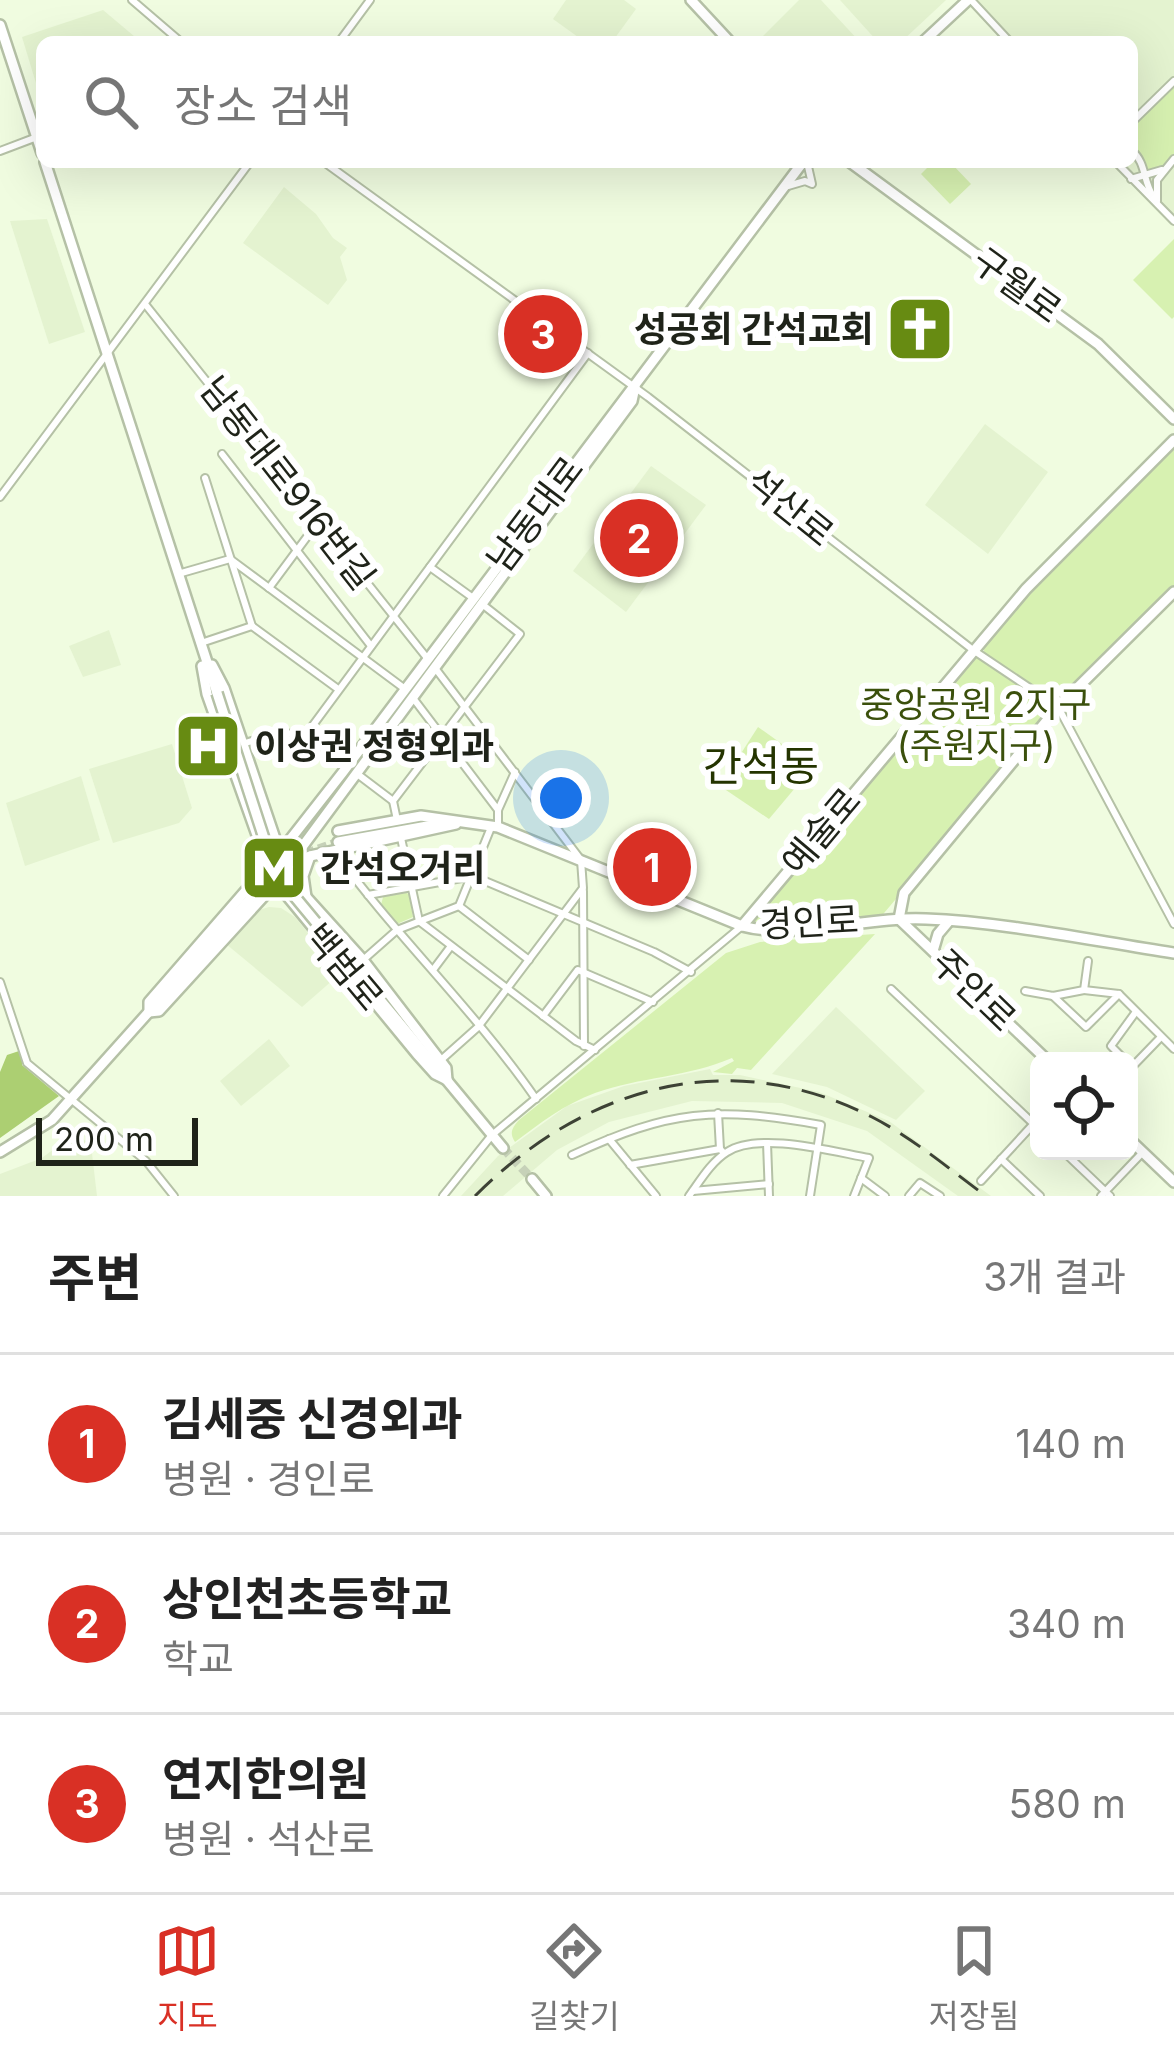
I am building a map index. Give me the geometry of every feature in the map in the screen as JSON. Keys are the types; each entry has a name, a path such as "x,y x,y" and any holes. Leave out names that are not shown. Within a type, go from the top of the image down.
{"main road":[{"path":"692,0 725,36"},
{"path":"930,36 969,0"},
{"path":"0,25 36,134"},
{"name":"백범로","path":"47,168 271,860 286,886 503,1148"},
{"path":"251,877 351,769 632,401 635,387 800,168"},
{"name":"구월로","path":"858,168 1098,344 1174,418"},
{"name":"예술로","path":"742,926 1060,552 1174,440"},
{"path":"899,919 904,893 1058,707 1174,592"},
{"name":"백범로","path":"199,638 224,688 284,870 307,902 363,960 440,1060 447,1080"},
{"name":"백범로","path":"199,638 207,694 256,841 276,882 416,1054 447,1080"},
{"path":"0,1152 38,1130 73,1099 253,899 276,882 351,769"},
{"path":"326,811 326,823 338,843"},
{"name":"경인로","path":"284,870 338,843 397,820 421,816 495,826 762,931 899,919 949,921 1174,953"},
{"name":"경인로","path":"338,843 461,822"},
{"name":"경인로","path":"338,843 401,838 461,822"},
{"path":"270,832 283,836 297,832"},
{"path":"253,899 256,841"},
{"path":"307,902 303,876 310,856"},
{"path":"253,899 290,900"},
{"name":"주안로","path":"899,919 1039,1052"},
{"path":"933,951 949,921"},
{"path":"1138,1148 1174,1182"},
{"path":"532,1179 546,1196"}],"street":[{"path":"132,0 175,36"},
{"path":"343,36 370,0"},
{"path":"969,0 1004,36"},
{"path":"1138,116 1174,81"},
{"path":"0,151 36,137"},
{"path":"1138,158 1158,204"},
{"path":"1158,204 1156,186 1174,159"},
{"path":"0,497 246,168"},
{"name":"석산로","path":"332,168 635,387 973,650 1058,707 1174,924"},
{"path":"784,187 805,181 812,184 807,168"},
{"path":"1121,168 1174,221"},
{"path":"1131,179 1165,169"},
{"name":"남동대로916번길","path":"145,304 581,860"},
{"path":"305,736 588,353"},
{"path":"222,454 370,646"},
{"path":"205,478 252,626 338,689"},
{"path":"269,588 318,522"},
{"path":"178,574 230,559"},
{"path":"230,559 408,693 498,809"},
{"path":"393,801 520,634 430,566"},
{"path":"199,638 252,626"},
{"path":"242,744 287,730 305,736 393,801 397,820"},
{"path":"363,960 397,930 459,906 515,772"},
{"path":"401,838 418,921 595,1050"},
{"path":"338,843 368,895 509,1060 536,1099"},
{"path":"581,860 585,1058"},
{"path":"368,895 471,875 692,971"},
{"path":"440,1060 478,1028 583,888"},
{"path":"459,906 529,960"},
{"name":"예술로","path":"443,1196 492,1135 742,926"},
{"path":"433,970 451,946"},
{"path":"1084,990 1088,962"},
{"path":"581,968 653,1002"},
{"path":"543,1016 581,968"},
{"path":"0,982 26,1061 146,1162 174,1196"},
{"path":"892,989 1030,1117"},
{"path":"1025,991 1119,994 1174,1048"},
{"path":"1052,995 1086,1027 1119,994"},
{"path":"1117,1052 1111,1046 1135,1013"},
{"path":"1138,1061 1161,1037"},
{"path":"691,1193 722,1151 718,1113"},
{"path":"572,1155 644,1124 718,1113 767,1115 821,1125 810,1196"},
{"path":"981,1181 1030,1131"},
{"path":"609,1138 656,1196"},
{"path":"630,1165 767,1143 818,1149 869,1158 854,1196"},
{"path":"767,1143 769,1196"},
{"path":"1072,1160 1105,1195 1142,1152"},
{"path":"1001,1159 1040,1196"},
{"path":"861,1178 885,1196"},
{"path":"909,1196 923,1183 940,1196"},
{"path":"691,1193 769,1184"}],"shaded area":[{"path":"566,0 624,0 636,9 616,36 577,36 553,19"},
{"path":"799,0 821,0 854,36 763,36"},
{"path":"840,0 946,0 907,36 873,36"},
{"path":"971,0 1174,0 1174,221 1122,168 1138,168 1138,36 1004,36"},
{"path":"103,10 134,36 36,36 36,83 22,37"},
{"path":"284,187 347,248 340,257 347,280 328,305 243,243"},
{"path":"47,219 85,332 49,344 10,221"},
{"path":"985,424 1048,472 988,554 925,505"},
{"path":"651,466 706,505 626,612 573,571"},
{"path":"109,630 121,665 83,677 69,646"},
{"path":"172,744 192,808 179,823 113,843 89,769"},
{"path":"81,776 100,840 25,866 6,803"},
{"path":"269,907 295,917 341,973 302,1007 226,944 259,910"},
{"path":"836,1007 925,1091 896,1120 827,1087 772,1074"},
{"path":"269,1039 290,1066 241,1106 220,1081"},
{"path":"710,1069 713,1075 740,1075 819,1092 889,1121 991,1196 958,1196 867,1131 782,1103 692,1101 609,1122 557,1150 503,1196 461,1196 498,1156 567,1106 624,1086"},
{"path":"75,1133 91,1145 97,1196 0,1196 0,1174 42,1158"}],"green space":[{"path":"1174,81 1174,159 1165,169 1144,177 1138,161 1138,116"},
{"path":"927,168 956,168 971,184 950,204 921,174"},
{"path":"1174,239 1174,317 1172,319 1133,280"},
{"name":"중앙공원 2지구 (주원지구)","path":"1174,440 1174,591 1067,698 1051,702 1054,712 879,919 762,931 752,918 967,656 984,657 984,637"},
{"path":"758,727 811,769 769,819 720,786"},
{"path":"409,894 413,917 397,924 381,905 383,897"},
{"path":"875,934 751,1070 713,1072 734,1061 732,1058 612,1088 573,1103 515,1142 513,1139 519,1120 726,953 760,942"},
{"path":"22,1050 22,1065 59,1096 0,1138 0,1072 7,1055"}],"tunnel":[{"path":"293,858 338,842"},
{"path":"250,899 279,868"},
{"path":"503,1148 532,1179"}],"railway":[{"path":"475,1196 517,1158 563,1127 660,1088 712,1081 765,1083 818,1095 872,1117 986,1196"}],"place":[{"name":"성공회 간석교회","path":"920,329"},
{"name":"연지한의원","path":"543,334"},
{"name":"상인천초등학교","path":"639,538"},
{"name":"이상권 정형외과","path":"208,746"},
{"name":"김세중 신경외과","path":"652,867"},
{"name":"간석오거리","path":"274,868"}],"district":[{"name":"간석동","path":"761,765"}]}
